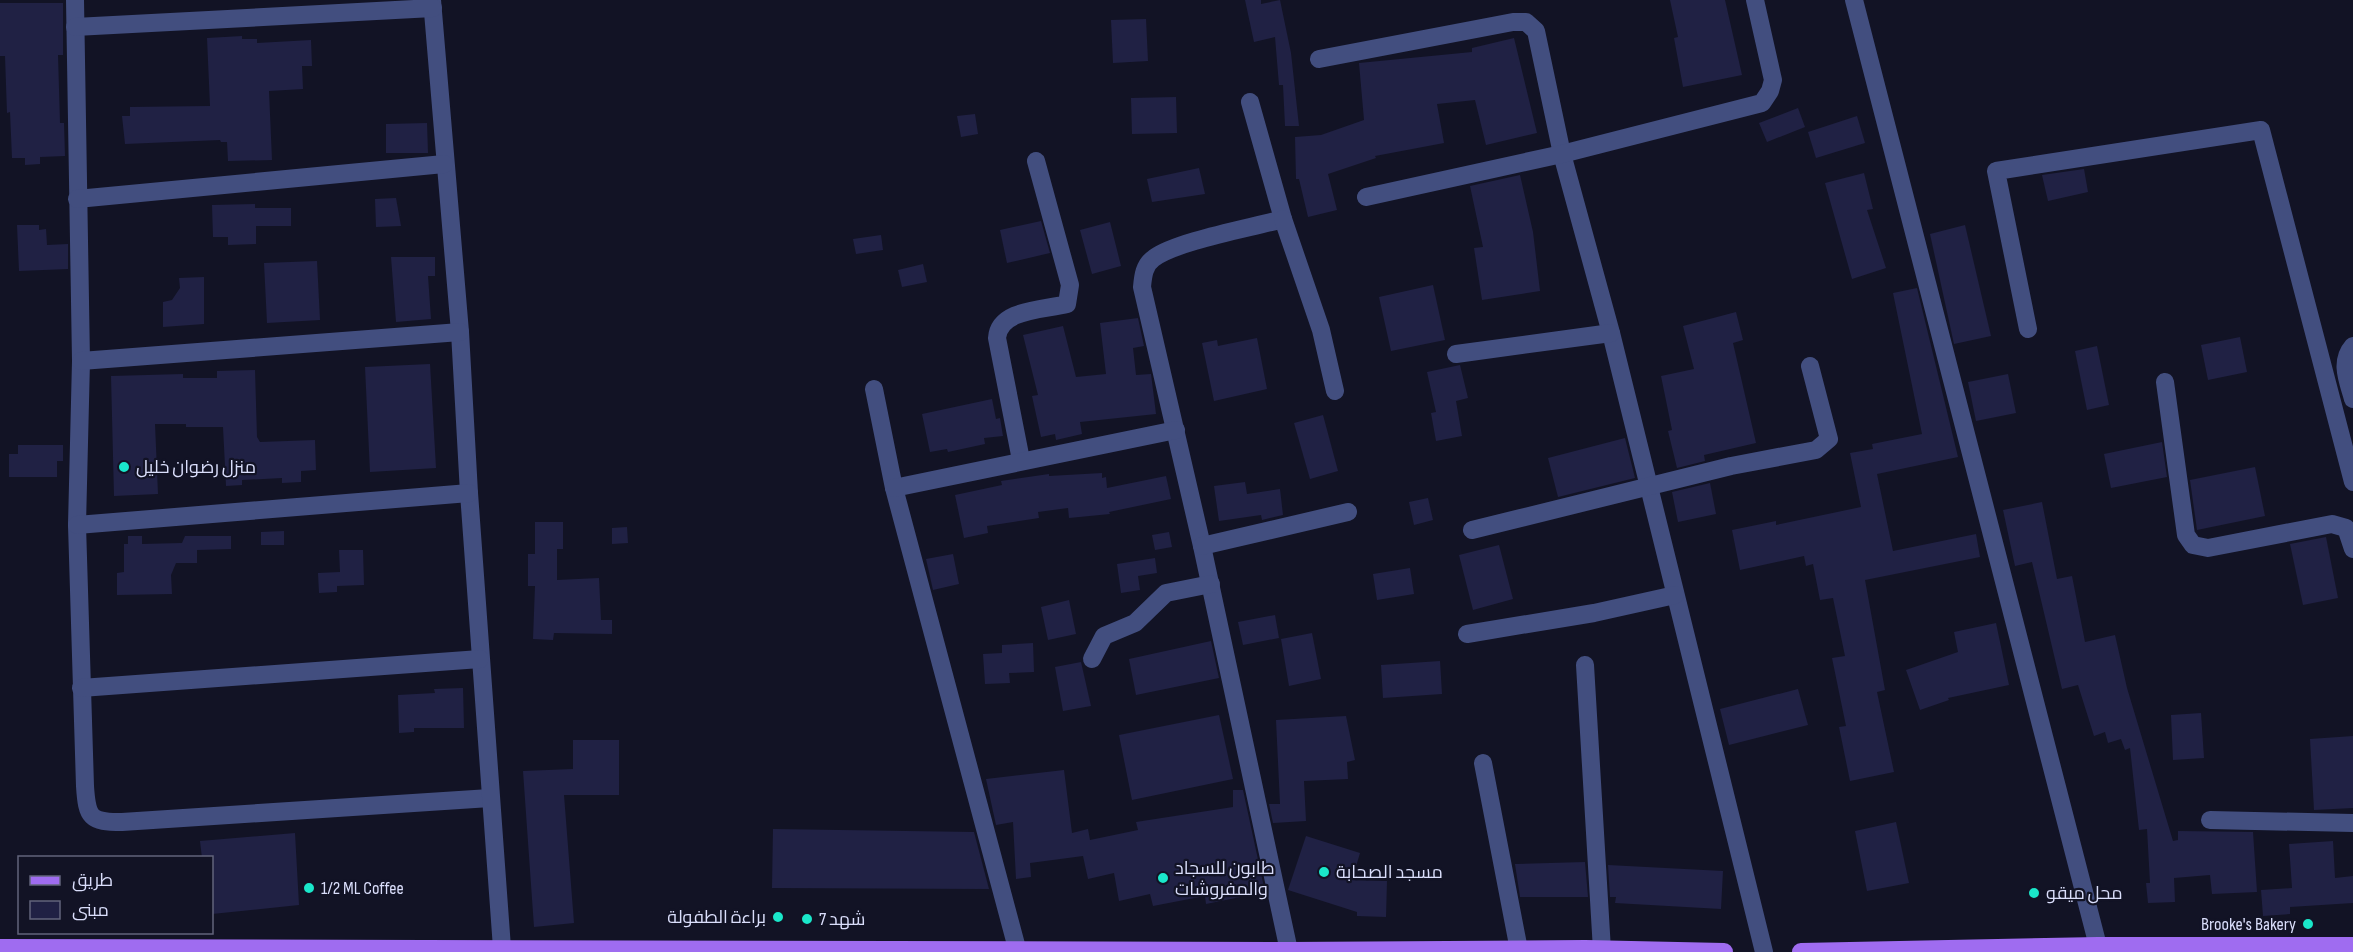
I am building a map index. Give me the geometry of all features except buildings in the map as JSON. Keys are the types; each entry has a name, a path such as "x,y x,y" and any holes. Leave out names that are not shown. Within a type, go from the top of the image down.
{"main road":[{"path":"1801,952 2098,946 2316,949 2353,946"},
{"path":"0,948 47,951 502,948 630,951 1591,950 1724,952"}],"street":[{"path":"75,0 81,361 77,525 86,803 93,819 102,822 171,820 490,798"},
{"path":"1366,197 1562,154 1762,103 1770,91 1773,80 1755,0"},
{"path":"1854,0 2098,946"},
{"path":"75,27 433,4 444,164 460,332 480,659 502,948"},
{"path":"1319,59 1513,22 1526,22 1536,31 1562,154 1611,333 1764,952"},
{"path":"1250,102 1283,219 1321,330 1335,391"},
{"path":"2028,329 1996,171 2262,130 2353,482"},
{"path":"1021,460 997,338 998,328 1003,321 1015,315 1067,304 1070,297 1070,285 1036,161"},
{"path":"77,199 444,164"},
{"path":"1283,219 1174,248 1152,259 1144,271 1142,287 1211,584 1289,951"},
{"path":"81,361 460,332"},
{"path":"1456,354 1611,333"},
{"path":"2353,346 2346,354 2345,367 2353,399"},
{"path":"1472,530 1649,485 1816,450 1829,439 1810,366"},
{"path":"2165,382 2186,535 2193,545 2208,548 2332,524 2346,528 2353,549"},
{"path":"874,389 894,488 1018,951"},
{"path":"894,488 1021,460 1176,430"},
{"path":"77,525 469,493"},
{"path":"1202,546 1348,512"},
{"path":"1092,659 1104,636 1136,623 1166,593 1211,584"},
{"path":"1467,634 1594,613 1675,595"},
{"path":"81,688 480,659"},
{"path":"1586,665 1591,950"},
{"path":"1483,763 1519,950"},
{"path":"2210,820 2353,823"}],"place":[{"name":"منزل رضوان خليل","path":"124,467"},
{"name":"مسجد الصحابة","path":"1324,872"},
{"name":"طابون للسجاد والمفروشات","path":"1163,878"},
{"name":"1/2 ML Coffee","path":"309,888"},
{"name":"محل ميقو","path":"2034,893"},
{"name":"براءة الطفولة","path":"778,917"},
{"name":"شهد 7","path":"807,919"},
{"name":"Brooke's Bakery","path":"2308,924"}]}
